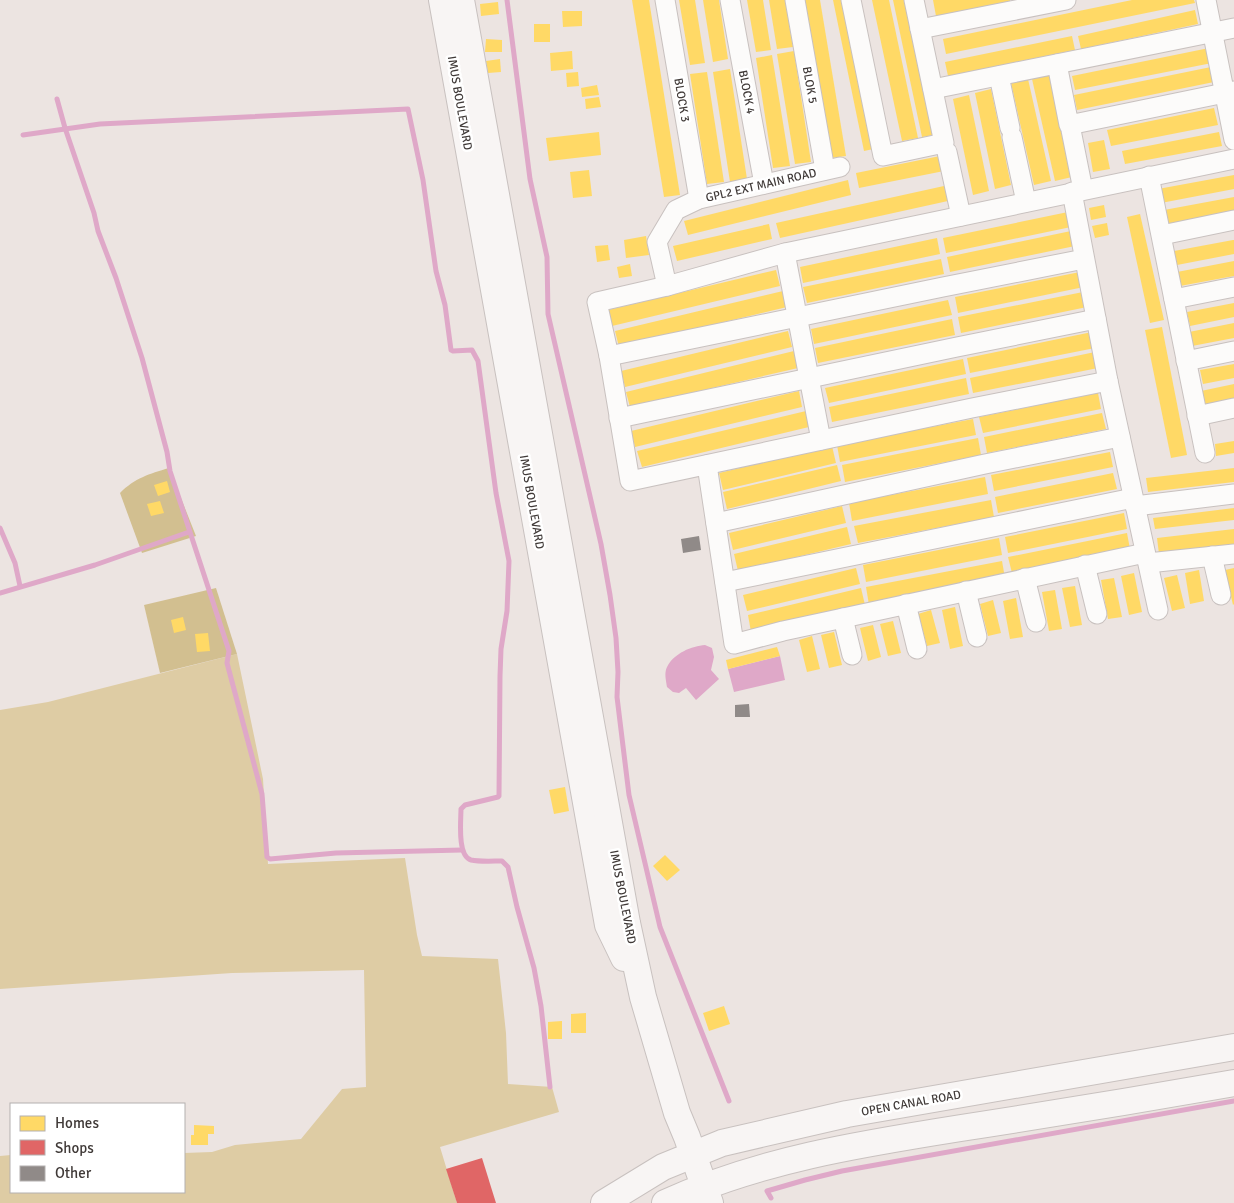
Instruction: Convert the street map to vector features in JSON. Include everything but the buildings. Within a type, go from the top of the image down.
[{"type":"main road","name":"IMUS BOULEVARD","points":[[442,0],[608,925],[643,997]]},
{"type":"main road","name":"IMUS BOULEVARD","points":[[461,0],[620,885],[643,997],[677,1113],[707,1195]]},
{"type":"main road","name":"OPEN CANAL ROAD","points":[[604,1203],[663,1167],[722,1142],[847,1114],[1234,1047]]},
{"type":"main road","points":[[665,1203],[707,1195],[773,1164],[852,1146],[1234,1083]]},
{"type":"street","name":"BLOCK 3","points":[[665,0],[699,199]]},
{"type":"street","name":"BLOCK 4","points":[[730,0],[764,184]]},
{"type":"street","name":"BLOK 5","points":[[795,0],[832,168]]},
{"type":"street","points":[[851,0],[883,156],[944,143],[914,0]]},
{"type":"street","points":[[920,29],[1066,0]]},
{"type":"street","points":[[1206,0],[1212,32],[1229,92],[1234,140]]},
{"type":"street","points":[[933,89],[1234,28]]},
{"type":"street","points":[[1056,64],[1069,125],[1229,92]]},
{"type":"street","points":[[999,76],[1026,202]]},
{"type":"street","points":[[1071,130],[1084,260],[1108,381],[1158,610]]},
{"type":"street","points":[[947,152],[961,216]]},
{"type":"street","points":[[1108,381],[630,482],[609,356],[597,302],[667,286],[785,253],[1234,158]]},
{"type":"street","name":"GPL2 EXT MAIN ROAD","points":[[667,286],[657,242],[676,210],[699,199],[832,168]]},
{"type":"street","points":[[1149,176],[1205,453]]},
{"type":"street","points":[[1162,235],[1234,220]]},
{"type":"street","points":[[785,253],[822,440]]},
{"type":"street","points":[[609,356],[1084,260]]},
{"type":"street","points":[[1174,299],[1234,287]]},
{"type":"street","points":[[619,418],[1096,319]]},
{"type":"street","points":[[1186,361],[1234,351]]},
{"type":"street","points":[[1197,416],[1234,408]]},
{"type":"street","points":[[716,522],[1120,437]]},
{"type":"street","points":[[707,465],[734,644],[783,631],[1086,566],[1147,558],[1234,554]]},
{"type":"street","points":[[725,582],[1134,502],[1234,494]]},
{"type":"street","points":[[1212,556],[1220,595]]},
{"type":"street","points":[[1086,566],[1097,614]]},
{"type":"street","points":[[1026,578],[1036,622]]},
{"type":"street","points":[[966,591],[977,637]]},
{"type":"street","points":[[906,604],[917,649]]},
{"type":"street","points":[[843,618],[852,655]]},
{"type":"shaded area","points":[[169,468],[196,536],[142,553],[120,493],[137,480]]},
{"type":"shaded area","points":[[216,588],[237,654],[160,673],[144,605]]},
{"type":"shaded area","points":[[705,645],[712,648],[714,657],[711,670],[719,679],[696,700],[686,688],[679,693],[673,692],[667,687],[666,677],[666,669],[670,662],[684,651]]},
{"type":"shaded area","points":[[237,654],[263,779],[268,864],[405,858],[422,956],[498,959],[506,1033],[508,1084],[552,1087],[559,1112],[440,1147],[457,1203],[0,1203],[0,1156],[10,1155],[10,1193],[185,1193],[185,1153],[212,1152],[235,1145],[301,1139],[342,1089],[366,1087],[364,970],[232,973],[0,989],[0,710],[48,702]]},
{"type":"shaded area","points":[[780,656],[785,680],[734,692],[728,669]]},
{"type":"waterway","points":[[507,0],[530,179],[547,257],[548,314],[601,544],[610,595],[616,638],[617,697],[629,795],[660,927],[729,1101]]},
{"type":"waterway","points":[[57,99],[94,213],[98,231],[116,278],[142,358],[167,452],[170,471],[229,651],[227,663],[262,794],[267,857],[270,859],[336,853],[462,850]]},
{"type":"waterway","points":[[23,135],[100,124],[408,109],[423,180],[436,271],[445,305],[451,350],[472,350],[478,361],[496,493],[509,561],[507,611],[501,649],[499,796],[465,805],[461,809],[460,829],[462,845],[464,852],[471,860],[502,861],[508,867],[534,968],[541,1006],[550,1087]]},
{"type":"waterway","points":[[0,528],[15,563],[20,586]]},
{"type":"waterway","points":[[0,593],[95,565],[189,532]]},
{"type":"waterway","points":[[771,1198],[767,1191],[842,1171],[1234,1101]]}]
